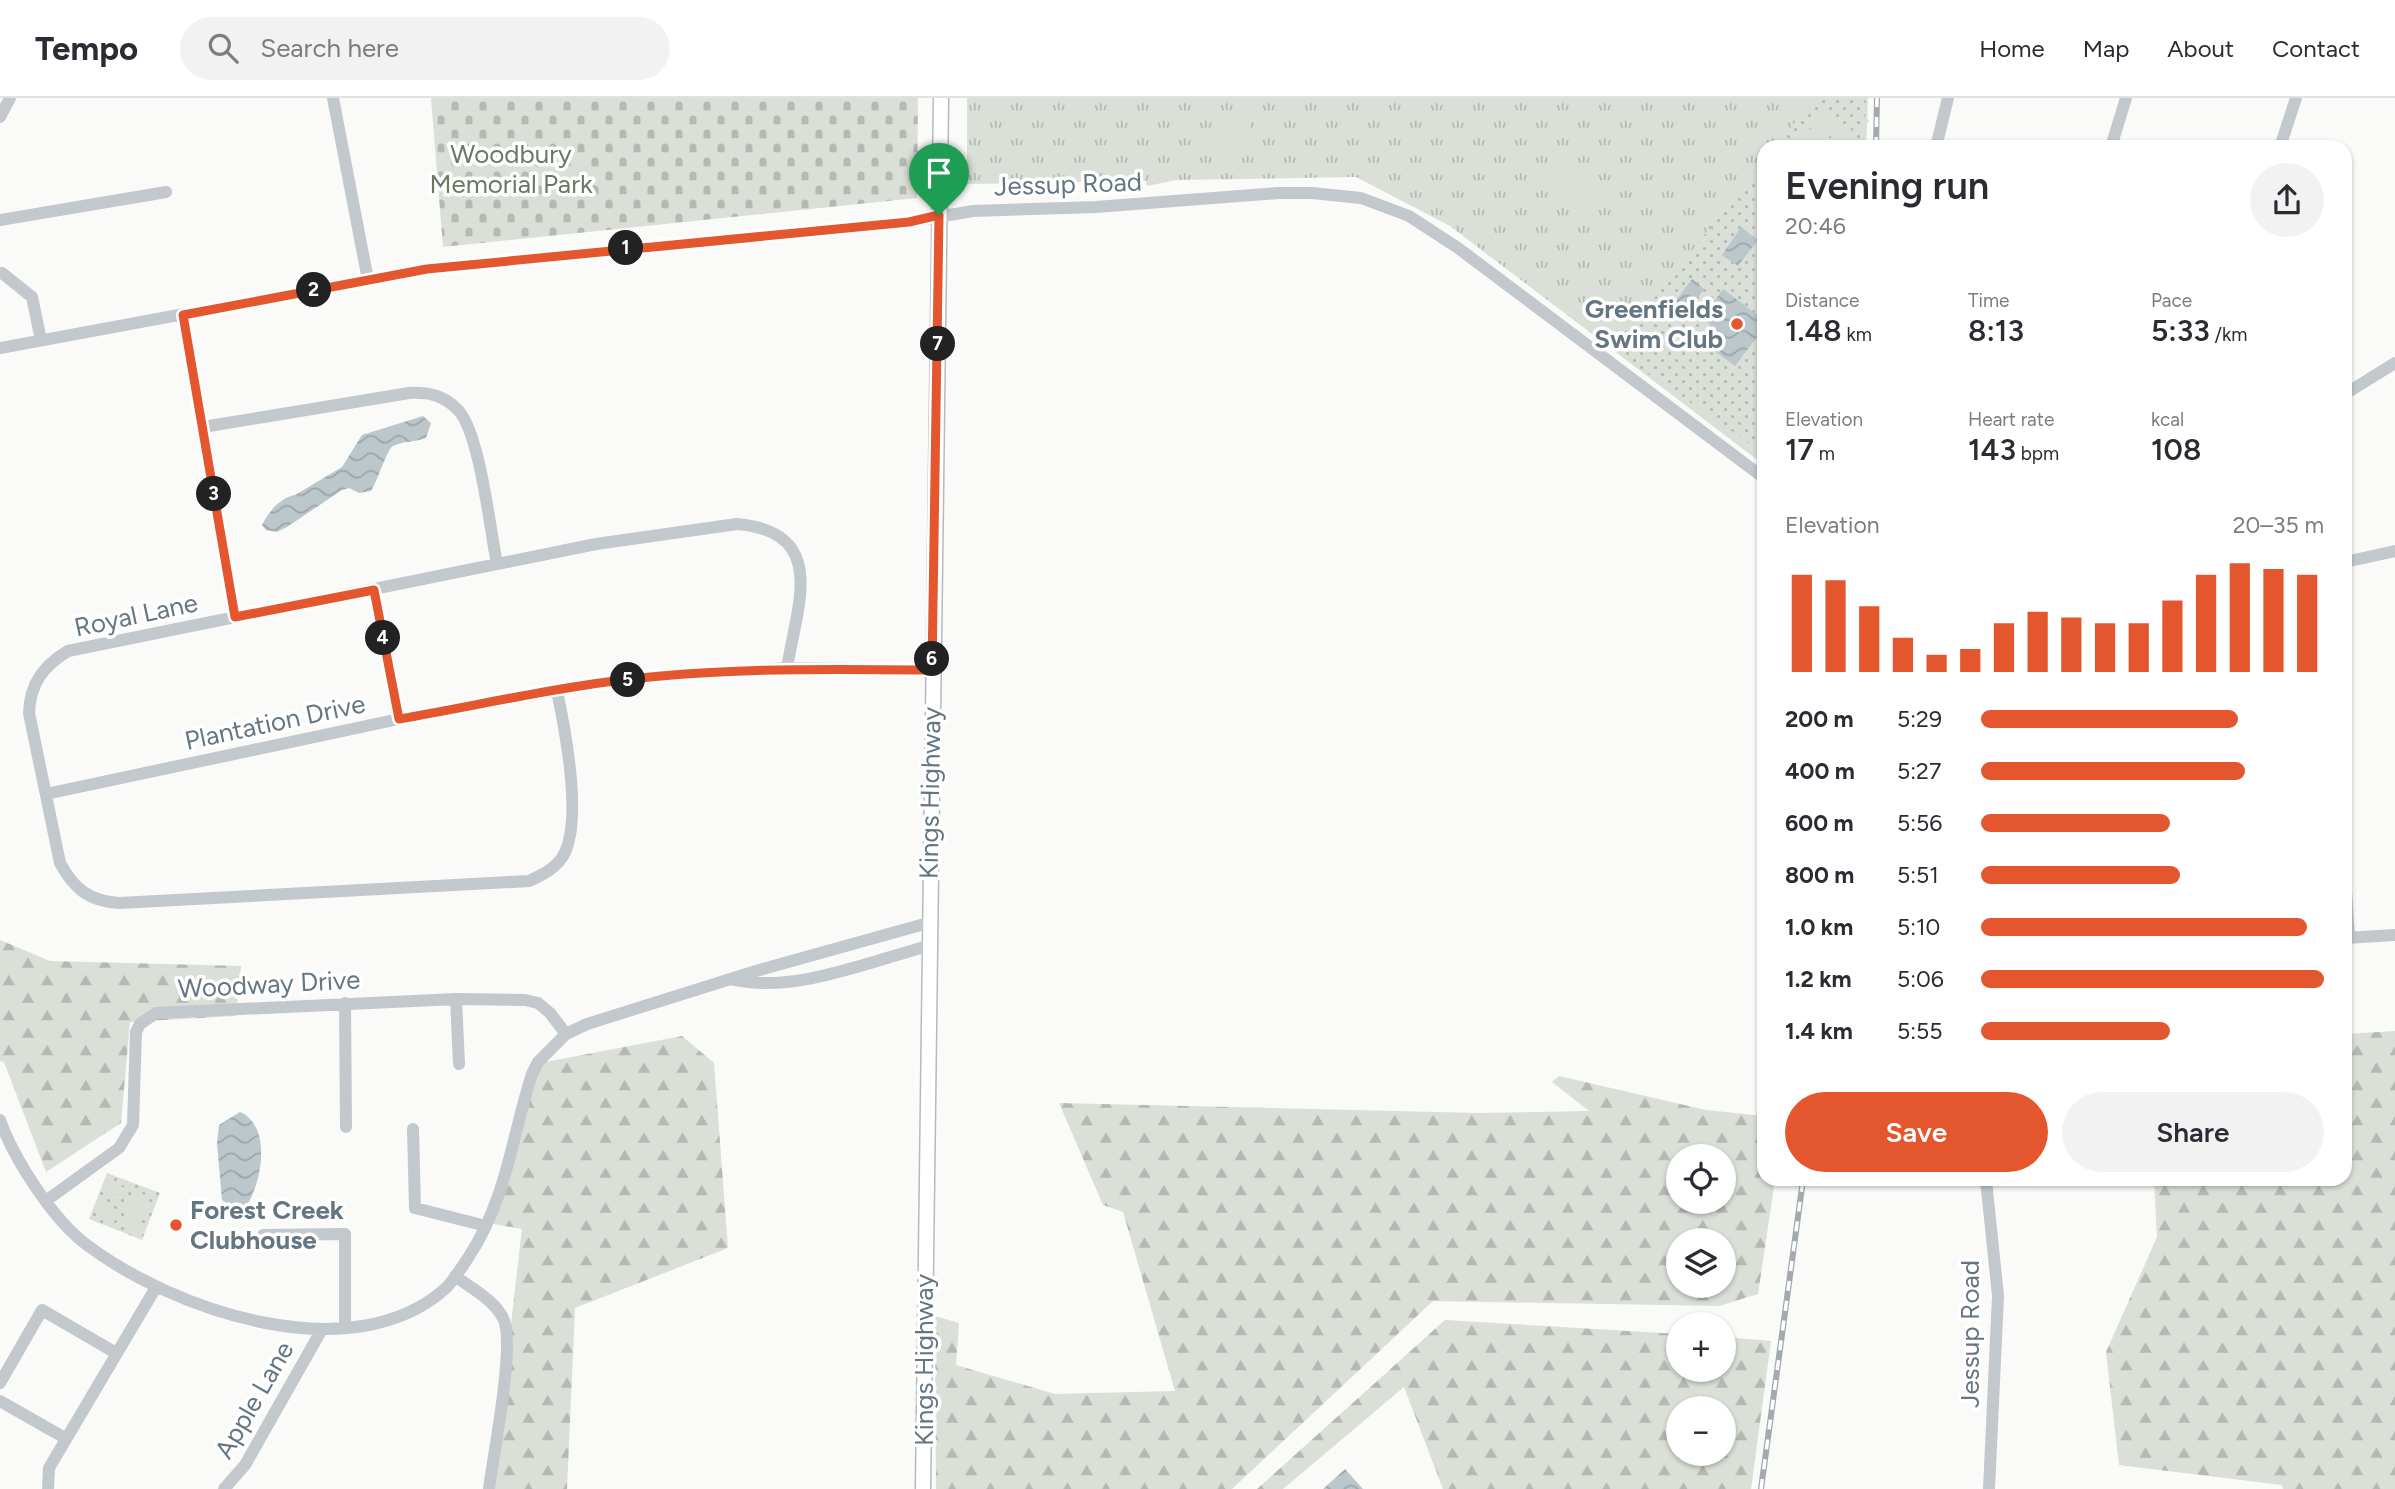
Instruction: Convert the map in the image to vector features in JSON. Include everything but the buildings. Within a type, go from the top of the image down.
[{"type":"main road","name":"Kings Highway","points":[[923,1489],[928,923],[941,98]]},
{"type":"street","points":[[0,117],[10,98]]},
{"type":"street","points":[[332,98],[368,280]]},
{"type":"street","points":[[1938,140],[1948,98]]},
{"type":"street","points":[[2112,140],[2126,98]]},
{"type":"street","points":[[2282,140],[2296,98]]},
{"type":"street","points":[[0,220],[166,192]]},
{"type":"street","name":"Jessup Road","points":[[0,348],[368,280],[509,259],[895,223],[973,211],[1096,207],[1312,192],[1361,198],[1409,216],[1458,248],[1757,473]]},
{"type":"street","points":[[1,272],[32,297],[41,340]]},
{"type":"street","points":[[183,315],[235,617]]},
{"type":"street","points":[[2352,390],[2395,363]]},
{"type":"street","points":[[203,427],[408,393],[429,392],[447,400],[461,412],[475,452],[497,564]]},
{"type":"street","name":"Royal Lane","points":[[557,691],[568,741],[572,818],[563,856],[549,871],[529,881],[101,902],[86,896],[72,884],[60,863],[29,713],[30,696],[37,679],[50,662],[68,652],[596,544],[737,524],[758,526],[793,546],[799,561],[801,584],[787,668]]},
{"type":"street","points":[[2352,560],[2395,551]]},
{"type":"street","points":[[374,590],[399,719]]},
{"type":"street","name":"Plantation Drive","points":[[46,794],[399,719],[660,676],[787,668],[932,670]]},
{"type":"street","points":[[0,1120],[9,1146],[47,1200],[85,1244],[155,1289],[221,1313],[321,1331],[383,1323],[416,1310],[447,1287],[455,1276],[486,1226],[504,1187],[532,1074],[538,1062],[566,1034],[756,971],[928,923]]},
{"type":"street","points":[[2352,937],[2395,935]]},
{"type":"street","points":[[734,980],[755,985],[784,984],[928,946]]},
{"type":"street","points":[[456,999],[459,1064]]},
{"type":"street","name":"Woodway Drive","points":[[47,1200],[119,1148],[133,1125],[136,1032],[139,1024],[156,1013],[456,999],[525,1000],[538,1003],[550,1013],[566,1034]]},
{"type":"street","points":[[345,1003],[346,1127]]},
{"type":"street","points":[[413,1129],[415,1208],[486,1226]]},
{"type":"street","name":"Jessup Road","points":[[1987,1186],[1998,1296],[1989,1489]]},
{"type":"street","points":[[263,1235],[345,1234],[345,1326]]},
{"type":"street","points":[[455,1276],[495,1307],[508,1330],[507,1359],[489,1489]]},
{"type":"street","points":[[48,1489],[49,1468],[65,1438],[155,1289]]},
{"type":"street","points":[[0,1384],[41,1310],[116,1353]]},
{"type":"street","name":"Apple Lane","points":[[224,1489],[245,1465],[321,1331]]},
{"type":"street","points":[[0,1401],[65,1438]]},
{"type":"green space","name":"Woodbury Memorial Park","points":[[431,98],[918,98],[917,198],[443,247]]},
{"type":"green space","points":[[967,98],[1868,98],[1866,140],[1757,140],[1757,460],[1450,226],[1356,177],[1176,180],[1147,186],[1146,181],[967,184]]},
{"type":"green space","points":[[1814,98],[1866,98],[1865,117],[1869,121],[1864,128],[1863,140],[1781,140]]},
{"type":"green space","points":[[1821,108],[1852,130],[1844,140],[1836,140],[1811,122]]},
{"type":"green space","points":[[1231,111],[1246,115],[1253,132],[1252,144],[1245,154],[1228,160],[1216,153],[1211,138],[1219,119]]},
{"type":"green space","points":[[1807,127],[1825,140],[1798,140]]},
{"type":"green space","points":[[1568,160],[1582,166],[1595,181],[1593,194],[1588,201],[1569,200],[1552,186],[1554,169]]},
{"type":"green space","points":[[1757,169],[1757,448],[1613,350]]},
{"type":"green space","points":[[0,940],[50,961],[241,966],[236,1016],[130,1022],[121,1123],[46,1172],[4,1062],[0,1061]]},
{"type":"green space","points":[[2395,1031],[2395,1489],[2283,1489],[2282,1485],[2119,1465],[2106,1352],[2157,1237],[2154,1186],[2352,1186],[2352,1034]]},
{"type":"green space","points":[[682,1036],[714,1063],[728,1248],[575,1308],[567,1489],[492,1489],[522,1229],[488,1223],[535,1064]]},
{"type":"green space","points":[[1559,1076],[1706,1110],[1757,1115],[1757,1186],[1774,1186],[1758,1294],[1719,1306],[1433,1301],[1232,1489],[936,1489],[935,1316],[959,1323],[956,1365],[1055,1394],[1175,1391],[1123,1212],[1103,1205],[1059,1103],[1478,1113],[1589,1111],[1552,1082]]},
{"type":"green space","points":[[107,1173],[160,1193],[142,1240],[89,1219]]},
{"type":"green space","points":[[108,1181],[128,1189],[124,1198],[104,1190]]},
{"type":"green space","points":[[135,1191],[151,1197],[137,1232],[120,1225]]},
{"type":"green space","points":[[99,1204],[119,1212],[115,1221],[95,1213]]},
{"type":"green space","points":[[1445,1320],[1666,1333],[1666,1382],[1736,1382],[1736,1338],[1771,1341],[1751,1489],[1443,1489],[1404,1387],[1283,1489],[1257,1489]]},
{"type":"water","points":[[1741,227],[1757,239],[1738,266],[1722,255]]},
{"type":"water","points":[[1692,279],[1704,289],[1687,312],[1674,303]]},
{"type":"water","name":"Greenfields Swim Club","points":[[1723,289],[1757,315],[1757,337],[1735,366],[1709,347],[1719,332],[1702,318]]},
{"type":"water","points":[[423,416],[431,423],[426,438],[393,446],[371,491],[359,493],[349,488],[342,490],[277,532],[266,530],[262,525],[280,502],[342,467],[362,435]]},
{"type":"water","points":[[240,1112],[251,1120],[257,1131],[261,1144],[261,1159],[255,1188],[249,1201],[243,1211],[234,1213],[233,1207],[222,1200],[217,1143],[219,1125]]},
{"type":"water","points":[[1345,1469],[1363,1489],[1323,1489]]},
{"type":"railway","points":[[1876,140],[1877,98]]},
{"type":"railway","points":[[1761,1489],[1802,1186]]},
{"type":"place","name":"Greenfields Swim Club","points":[[1737,324]]},
{"type":"place","name":"Forest Creek Clubhouse","points":[[176,1225]]},
{"type":"route","points":[[939,215],[932,670],[787,668],[660,676],[592,684],[399,719],[374,590],[235,617],[183,315],[427,269],[909,222],[939,215]]}]
